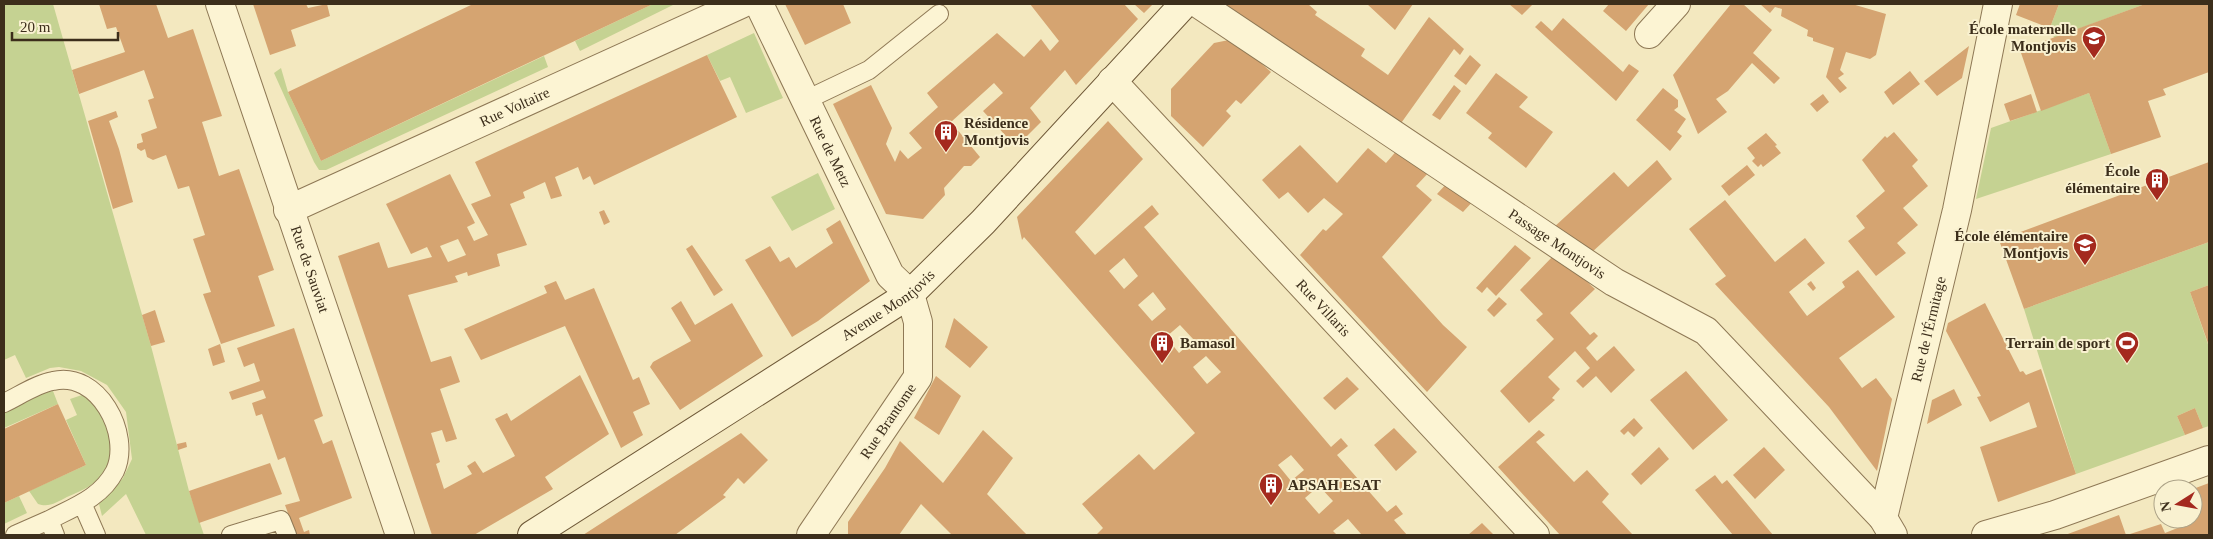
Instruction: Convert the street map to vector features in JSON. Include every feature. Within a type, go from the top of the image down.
[{"type":"street","name":"Rue de Sauviat","points":[[220,4],[288,210],[400,535]]},
{"type":"street","name":"Rue Voltaire","points":[[288,210],[741,4]]},
{"type":"street","name":"Rue de Metz","points":[[759,4],[890,275],[910,294]]},
{"type":"street","name":"Avenue Montjovis","points":[[532,535],[910,294],[983,222],[1184,4]]},
{"type":"street","name":"Passage Montjovis","points":[[1199,4],[1614,282],[1706,331],[1888,526]]},
{"type":"street","points":[[1649,34],[1676,4]]},
{"type":"street","name":"Rue de l'Érmitage","points":[[1888,526],[1957,210],[1998,4]]},
{"type":"street","name":"Rue Villaris","points":[[1112,81],[1535,535]]},
{"type":"street","name":"Rue Brantome","points":[[811,535],[918,377],[918,322],[910,294]]},
{"type":"street","points":[[1986,535],[2055,515],[2209,460]]},
{"type":"lane","points":[[806,100],[868,70],[938,14]]},
{"type":"lane","points":[[4,403],[52,381],[66,380],[80,384],[95,393],[107,408],[118,433],[120,446],[117,464],[100,491],[52,528],[15,535]]},
{"type":"lane","points":[[82,503],[96,535]]},
{"type":"lane","points":[[231,535],[281,520],[287,535]]},
{"type":"green space","points":[[4,4],[53,4],[151,346],[189,491],[204,535],[146,535],[126,494],[102,516],[99,504],[123,478],[132,459],[126,412],[107,385],[81,371],[59,367],[50,368],[26,378],[15,355],[4,360]]},
{"type":"green space","points":[[653,4],[675,4],[580,51],[575,41]]},
{"type":"green space","points":[[2059,4],[2145,4],[2054,38],[2051,25]]},
{"type":"green space","points":[[754,33],[783,98],[746,113],[730,77],[720,81],[707,55]]},
{"type":"green space","points":[[544,56],[548,67],[326,170],[319,170],[314,162],[274,73],[281,68],[288,92],[321,161]]},
{"type":"green space","points":[[2089,93],[2111,154],[1976,199],[1991,128]]},
{"type":"green space","points":[[818,173],[835,209],[792,231],[771,197]]},
{"type":"green space","points":[[2209,242],[2209,285],[2190,292],[2209,347],[2209,426],[2203,428],[2195,408],[2177,416],[2185,435],[2076,474],[2024,309]]},
{"type":"green space","points":[[53,391],[58,404],[4,428],[4,413],[44,392]]},
{"type":"green space","points":[[82,395],[92,403],[106,425],[111,449],[109,461],[103,473],[88,487],[53,504],[38,504],[29,491],[86,465],[66,420],[77,415],[70,399]]},
{"type":"green space","points":[[19,496],[27,513],[4,524],[4,503]]},
{"type":"building","points":[[99,4],[156,4],[168,38],[193,29],[222,116],[202,122],[219,176],[239,169],[274,270],[258,276],[275,326],[221,344],[203,294],[211,292],[193,239],[205,235],[189,186],[178,189],[166,155],[153,160],[147,157],[145,149],[141,151],[137,148],[137,144],[143,142],[141,134],[157,128],[148,100],[154,98],[144,70],[79,94],[72,70],[125,52],[116,27],[107,29]]},
{"type":"building","points":[[253,4],[306,4],[308,8],[327,4],[330,16],[291,30],[296,46],[270,55]]},
{"type":"building","points":[[473,4],[653,4],[321,161],[288,92]]},
{"type":"building","points":[[785,4],[843,4],[851,23],[805,45]]},
{"type":"building","points":[[1030,4],[1124,4],[1138,19],[1076,85],[1065,70],[1030,108],[1041,122],[1016,147],[983,111],[1003,93],[994,83],[951,122],[980,157],[971,166],[964,166],[944,188],[945,195],[923,219],[886,214],[833,104],[871,85],[892,128],[886,144],[895,162],[900,150],[908,159],[922,148],[909,133],[938,107],[927,93],[997,33],[1024,57],[1041,39],[1050,51],[1059,41]]},
{"type":"building","points":[[1134,4],[1153,4],[1144,13]]},
{"type":"building","points":[[1220,4],[1308,4],[1317,12],[1315,15],[1365,49],[1361,56],[1388,75],[1429,17],[1464,49],[1460,55],[1454,49],[1399,126]]},
{"type":"building","points":[[1367,4],[1413,4],[1395,30]]},
{"type":"building","points":[[1509,4],[1533,4],[1522,15]]},
{"type":"building","points":[[1609,4],[1649,4],[1626,31],[1603,11]]},
{"type":"building","points":[[1731,4],[1743,4],[1772,30],[1753,53],[1780,78],[1774,84],[1752,63],[1728,91],[1716,99],[1727,112],[1698,134],[1673,75]]},
{"type":"building","points":[[1760,4],[1852,4],[1886,14],[1876,55],[1870,59],[1846,52],[1840,70],[1844,74],[1838,78],[1847,88],[1840,93],[1826,77],[1834,48],[1813,41],[1813,38],[1807,36],[1808,30],[1781,16],[1782,9],[1775,7],[1770,13]]},
{"type":"building","points":[[2020,4],[2059,4],[2051,25],[2047,27],[2016,15]]},
{"type":"building","name":"École maternelle Montjovis","points":[[2145,4],[2209,4],[2209,72],[2163,89],[2166,95],[2148,101],[2161,137],[2111,154],[2089,93],[2041,111],[2020,50]]},
{"type":"building","points":[[1563,18],[1623,72],[1629,64],[1639,71],[1616,101],[1535,27],[1541,21],[1552,31]]},
{"type":"building","points":[[1234,39],[1271,72],[1241,104],[1236,100],[1226,111],[1231,116],[1203,147],[1171,116],[1171,89],[1214,43]]},
{"type":"building","points":[[1969,46],[1962,78],[1937,96],[1924,81]]},
{"type":"building","points":[[707,55],[737,117],[594,185],[590,176],[583,180],[578,167],[555,177],[562,196],[551,199],[545,182],[523,192],[525,198],[510,204],[527,245],[497,254],[500,266],[468,276],[467,272],[455,276],[458,282],[408,295],[431,362],[451,356],[460,382],[440,389],[457,439],[446,442],[442,430],[431,433],[440,462],[436,464],[444,489],[472,474],[467,466],[475,461],[483,473],[515,456],[495,419],[507,413],[511,421],[580,375],[609,434],[545,477],[553,489],[474,535],[432,535],[338,256],[379,242],[388,268],[432,257],[427,247],[411,254],[386,204],[450,174],[475,223],[467,227],[474,241],[488,235],[471,204],[491,196],[475,162]],"holes":[[[458,239],[466,255],[448,262],[440,246]]]},
{"type":"building","points":[[1470,55],[1481,65],[1466,85],[1454,76]]},
{"type":"building","points":[[1910,71],[1920,84],[1893,105],[1884,92]]},
{"type":"building","points":[[1496,73],[1528,97],[1519,107],[1553,132],[1526,168],[1488,138],[1492,133],[1466,113]]},
{"type":"building","points":[[1454,85],[1461,91],[1440,120],[1432,115]]},
{"type":"building","points":[[1663,88],[1678,100],[1678,107],[1674,110],[1686,119],[1677,132],[1682,136],[1670,151],[1636,120]]},
{"type":"building","points":[[1823,94],[1829,102],[1817,112],[1810,104]]},
{"type":"building","points":[[2031,94],[2037,112],[2010,121],[2004,104]]},
{"type":"building","points":[[116,111],[118,117],[109,121],[119,149],[133,202],[113,209],[88,121]]},
{"type":"building","points":[[1108,121],[1143,159],[1075,232],[1095,255],[1152,205],[1159,214],[1144,227],[1331,447],[1341,438],[1348,446],[1337,455],[1387,512],[1396,505],[1403,514],[1394,520],[1407,535],[1360,535],[1348,519],[1333,531],[1337,535],[1096,535],[1103,528],[1082,504],[1139,454],[1154,470],[1195,433],[1024,237],[1022,240],[1017,217]],"holes":[[[1124,258],[1138,276],[1124,289],[1109,271]],[[1153,292],[1166,309],[1152,321],[1138,305]],[[1180,325],[1194,340],[1179,353],[1166,337]],[[1206,356],[1221,372],[1207,384],[1193,367]],[[1291,455],[1304,470],[1291,481],[1278,465]],[[1319,486],[1333,501],[1319,514],[1305,498]]]},
{"type":"building","points":[[1894,132],[1918,160],[1912,166],[1928,186],[1903,208],[1918,225],[1897,243],[1906,253],[1876,276],[1848,241],[1865,228],[1856,216],[1885,191],[1862,160],[1885,136],[1887,138]]},
{"type":"building","points":[[1766,133],[1777,145],[1775,146],[1781,153],[1763,167],[1761,164],[1758,167],[1752,161],[1755,158],[1747,148]]},
{"type":"building","points":[[1300,145],[1337,183],[1368,148],[1386,163],[1399,148],[1431,170],[1416,186],[1432,200],[1382,257],[1443,325],[1467,347],[1427,392],[1300,255],[1323,229],[1326,231],[1343,214],[1324,198],[1308,213],[1288,192],[1279,199],[1262,180]]},
{"type":"building","points":[[1657,160],[1672,179],[1591,253],[1553,228],[1614,172],[1628,187]]},
{"type":"building","name":"École élémentaire","points":[[2209,162],[2209,242],[2024,309],[1999,240]]},
{"type":"building","points":[[1747,165],[1755,175],[1729,196],[1721,186]]},
{"type":"building","points":[[1448,182],[1475,199],[1463,212],[1437,194]]},
{"type":"building","points":[[1725,200],[1775,262],[1805,238],[1825,263],[1789,292],[1807,316],[1845,287],[1842,282],[1858,270],[1895,317],[1839,358],[1862,388],[1876,378],[1892,399],[1877,471],[1829,407],[1715,284],[1726,276],[1689,229]]},
{"type":"building","points":[[604,210],[610,222],[604,225],[599,212]]},
{"type":"building","points":[[840,220],[870,281],[818,321],[792,337],[745,260],[770,246],[780,262],[789,257],[796,268],[833,243],[826,229]]},
{"type":"building","points":[[692,245],[723,290],[714,296],[686,249]]},
{"type":"building","points":[[1515,245],[1531,258],[1496,296],[1487,287],[1482,293],[1476,288]]},
{"type":"building","points":[[1556,253],[1595,289],[1570,313],[1590,335],[1594,332],[1598,336],[1586,348],[1597,361],[1614,346],[1635,370],[1611,393],[1596,376],[1583,388],[1576,381],[1590,368],[1575,351],[1548,377],[1560,389],[1552,398],[1555,400],[1529,423],[1500,391],[1554,339],[1536,320],[1543,314],[1520,290]]},
{"type":"building","points":[[556,281],[565,300],[594,288],[633,380],[639,377],[650,404],[633,412],[643,435],[621,448],[565,326],[481,360],[464,329],[547,293],[544,286]]},
{"type":"building","points":[[1811,281],[1816,288],[1813,291],[1807,284]]},
{"type":"building","points":[[2209,285],[2209,346],[2190,292]]},
{"type":"building","points":[[1499,297],[1507,304],[1494,317],[1487,310]]},
{"type":"building","points":[[681,301],[695,325],[732,303],[763,356],[680,410],[650,367],[653,362],[691,341],[671,308]]},
{"type":"building","points":[[1985,303],[2020,372],[2023,371],[2026,375],[2041,369],[2076,474],[1998,502],[1980,447],[2037,427],[2029,402],[1990,422],[1977,397],[1981,396],[1946,331],[1948,323]]},
{"type":"building","points":[[155,310],[165,342],[151,346],[142,315]]},
{"type":"building","points":[[954,318],[988,347],[970,368],[945,347]]},
{"type":"building","points":[[294,328],[323,416],[314,420],[323,444],[332,440],[352,498],[299,518],[304,532],[309,530],[310,535],[296,535],[285,505],[300,501],[285,457],[278,460],[262,414],[256,416],[252,403],[266,398],[263,390],[232,400],[229,392],[260,381],[254,363],[244,367],[237,348]]},
{"type":"building","points":[[220,344],[225,362],[213,366],[208,349]]},
{"type":"building","points":[[1686,371],[1728,420],[1693,450],[1650,400]]},
{"type":"building","points":[[936,376],[961,396],[939,435],[914,418]]},
{"type":"building","points":[[1347,377],[1359,389],[1335,410],[1323,398]]},
{"type":"building","points":[[1954,389],[1962,405],[1927,424],[1932,400]]},
{"type":"building","points":[[58,404],[86,465],[4,503],[4,429]]},
{"type":"building","points":[[2195,408],[2203,428],[2185,435],[2177,416]]},
{"type":"building","points":[[1634,418],[1643,428],[1634,437],[1628,431],[1624,435],[1620,431]]},
{"type":"building","points":[[1394,428],[1417,452],[1396,471],[1374,445]]},
{"type":"building","points":[[983,430],[1013,458],[987,494],[1027,535],[952,535],[921,504],[899,535],[848,535],[848,522],[885,468],[900,441],[943,483]]},
{"type":"building","points":[[1539,430],[1545,435],[1536,442],[1574,482],[1587,470],[1609,494],[1602,502],[1633,535],[1560,535],[1498,467]]},
{"type":"building","points":[[741,433],[768,460],[744,484],[738,478],[723,495],[726,497],[675,535],[583,535]]},
{"type":"building","points":[[186,442],[187,447],[178,450],[177,444]]},
{"type":"building","points":[[1659,447],[1669,459],[1641,485],[1631,474]]},
{"type":"building","points":[[1764,447],[1785,470],[1755,499],[1733,475]]},
{"type":"building","points":[[270,463],[282,494],[199,523],[189,491]]},
{"type":"building","points":[[1715,475],[1722,484],[1727,480],[1773,535],[1733,535],[1695,490]]},
{"type":"building","points":[[2209,483],[2209,535],[2127,535],[2153,527],[2153,529],[2163,529],[2165,533],[2175,529],[2203,529],[2203,485]]},
{"type":"building","points":[[2119,515],[2126,535],[2065,535],[2095,524]]},
{"type":"building","points":[[1482,523],[1494,535],[1468,535]]},
{"type":"place","name":"École maternelle Montjovis","points":[[2094,59]]},
{"type":"place","name":"Résidence Montjovis","points":[[946,153]]},
{"type":"place","name":"École élémentaire","points":[[2157,201]]},
{"type":"place","name":"École élémentaire Montjovis","points":[[2085,266]]},
{"type":"place","name":"Bamasol","points":[[1162,364]]},
{"type":"place","name":"Terrain de sport","points":[[2127,364]]},
{"type":"place","name":"APSAH ESAT","points":[[1271,506]]}]
